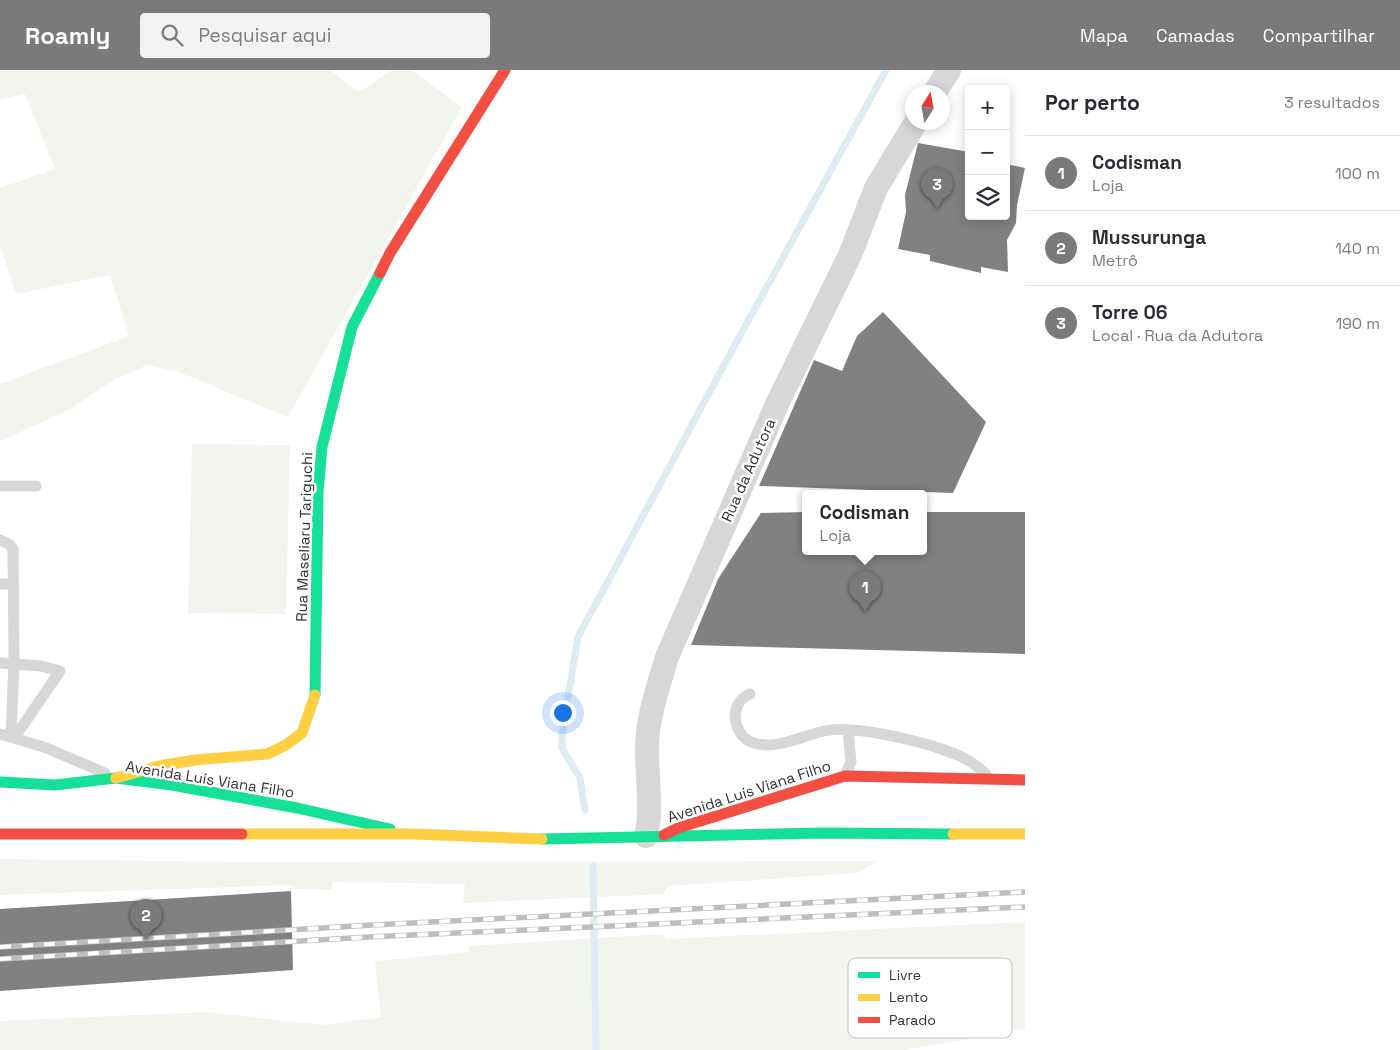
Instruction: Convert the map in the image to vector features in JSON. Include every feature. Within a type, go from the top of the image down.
[{"type":"main road","name":"Rua Maseliaru Tariguchi","points":[[116,778],[159,766],[195,760],[267,754],[286,746],[302,734],[315,699],[318,492],[322,447],[352,327],[390,253],[505,70]]},
{"type":"main road","name":"Avenida Luís Viana Filho","points":[[654,835],[845,776],[1025,780]]},
{"type":"main road","name":"Avenida Luís Viana Filho","points":[[0,782],[55,785],[116,778],[172,785],[297,808],[413,834]]},
{"type":"main road","name":"Avenida Luís Viana Filho","points":[[0,834],[413,834],[539,839],[654,835],[1025,834]]},
{"type":"street","points":[[939,85],[949,70]]},
{"type":"street","name":"Rua da Adutora","points":[[654,835],[648,811],[647,741],[656,695],[667,657],[778,402],[850,255],[876,188],[911,130]]},
{"type":"lane","points":[[0,486],[36,486]]},
{"type":"lane","points":[[0,540],[9,544],[12,549],[14,663],[8,735]]},
{"type":"lane","points":[[0,584],[13,584]]},
{"type":"lane","points":[[0,663],[14,663],[60,671],[8,735]]},
{"type":"lane","points":[[750,694],[741,698],[737,704],[735,717],[739,731],[752,743],[766,746],[825,731],[872,731],[953,753],[971,762],[991,778]]},
{"type":"lane","points":[[845,776],[851,762],[848,730]]},
{"type":"lane","points":[[8,735],[76,760],[116,778]]},
{"type":"shaded area","points":[[0,70],[330,70],[359,92],[392,70],[411,70],[462,107],[288,417],[176,371],[147,365],[112,381],[67,411],[0,441],[0,384],[129,336],[110,275],[16,294],[0,245],[0,188],[55,169],[25,94],[0,100]]},
{"type":"shaded area","points":[[192,444],[290,445],[286,614],[188,613]]},
{"type":"shaded area","points":[[0,859],[242,862],[877,861],[858,873],[668,886],[664,894],[463,903],[465,884],[333,882],[331,890],[293,889],[292,885],[0,895]]},
{"type":"shaded area","points":[[1025,922],[1025,1029],[1012,1031],[1012,958],[848,958],[848,1038],[974,1038],[905,1050],[0,1050],[0,1021],[206,1012],[322,1025],[381,1017],[375,961],[469,952],[468,946],[665,934],[665,939]]},
{"type":"building","points":[[918,143],[965,151],[965,220],[1010,220],[1010,165],[1025,168],[1017,205],[1016,223],[1007,240],[1008,272],[981,267],[981,273],[930,261],[930,255],[898,249],[906,212],[905,195]]},
{"type":"building","points":[[883,312],[986,422],[953,493],[927,492],[927,490],[759,486],[814,360],[842,371],[857,336]]},
{"type":"building","points":[[802,512],[802,555],[927,555],[927,512],[1025,512],[1025,654],[691,645],[718,579],[761,513]]},
{"type":"building","points":[[291,891],[293,970],[0,991],[0,909]]},
{"type":"waterway","points":[[585,810],[580,778],[562,748],[562,733],[578,637],[730,354],[886,70]]},
{"type":"waterway","points":[[593,866],[596,1050]]},
{"type":"railway","points":[[0,947],[373,925],[1025,892]]},
{"type":"railway","points":[[0,959],[369,937],[1025,907]]},
{"type":"traffic: fast","points":[[315,695],[318,492],[322,447],[352,327],[380,273]]},
{"type":"traffic: fast","points":[[0,782],[55,785],[116,778],[172,785],[297,808],[390,829]]},
{"type":"traffic: fast","points":[[542,839],[823,833],[953,834]]},
{"type":"traffic: slow","points":[[116,778],[159,766],[195,760],[267,754],[286,745],[302,733],[315,695]]},
{"type":"traffic: slow","points":[[242,834],[413,834],[542,839]]},
{"type":"traffic: slow","points":[[953,834],[1025,834]]},
{"type":"traffic: jam","points":[[380,273],[390,253],[505,70]]},
{"type":"traffic: jam","points":[[664,835],[678,828],[845,776],[1025,780]]},
{"type":"traffic: jam","points":[[0,834],[242,834]]},
{"type":"place","name":"Torre 06","points":[[937,209]]},
{"type":"place","name":"Codisman","points":[[865,612]]},
{"type":"place","name":"Mussurunga","points":[[146,940]]}]
